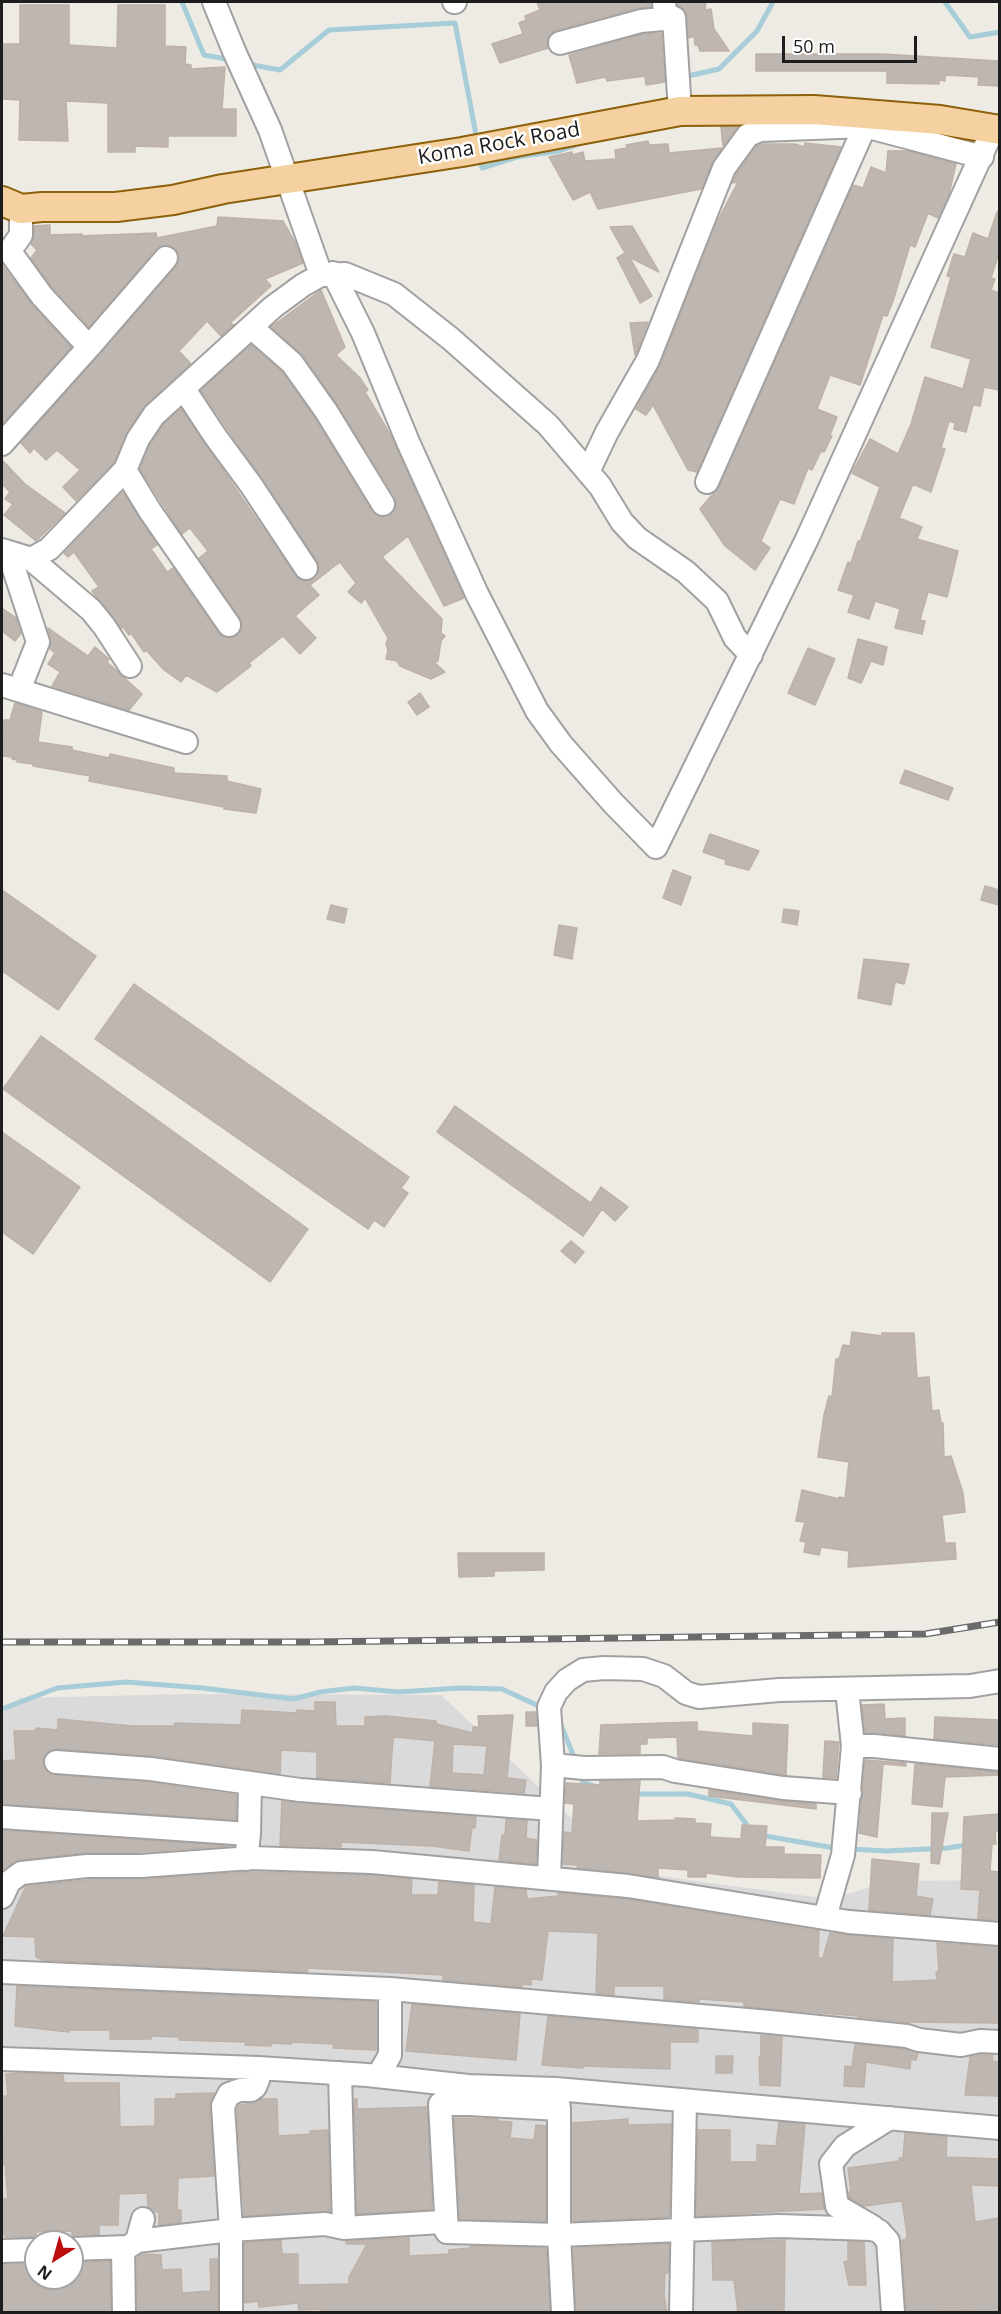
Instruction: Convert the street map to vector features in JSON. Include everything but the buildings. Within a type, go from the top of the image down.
[{"type":"main road","name":"Koma Rock Road","points":[[11,205],[116,207],[173,200],[288,179],[479,149],[667,114],[814,110],[869,120],[940,120],[997,128]]},
{"type":"street","points":[[214,2],[270,130],[327,274],[363,333],[408,442],[477,594],[537,711],[567,751],[656,847],[807,539],[997,128]]},
{"type":"street","points":[[560,43],[641,21],[669,10],[667,114]]},
{"type":"street","points":[[588,472],[607,432],[648,360],[724,168],[748,135],[760,130],[869,120],[982,157]]},
{"type":"street","points":[[707,482],[869,120]]},
{"type":"street","points":[[11,205],[21,235],[10,249],[13,256],[42,296],[89,347]]},
{"type":"street","points":[[2,444],[166,258]]},
{"type":"street","points":[[31,559],[49,549],[105,493],[125,470],[145,425],[216,357],[288,296],[327,274],[345,274],[394,294],[451,339],[549,425],[600,486],[622,522],[638,538],[686,572],[717,602],[735,638],[751,655]]},
{"type":"street","points":[[251,327],[292,363],[326,411],[383,504]]},
{"type":"street","points":[[184,389],[251,484],[306,568]]},
{"type":"street","points":[[125,470],[150,511],[229,626]]},
{"type":"street","points":[[5,552],[31,559],[91,610],[130,666]]},
{"type":"street","points":[[5,552],[38,642],[10,688],[186,742]]},
{"type":"street","points":[[549,1878],[553,1765],[549,1707],[556,1692],[567,1680],[583,1670],[643,1669],[664,1676],[686,1693],[699,1696],[779,1690],[970,1686],[999,1681]]},
{"type":"street","points":[[825,1917],[843,1855],[850,1793],[853,1746],[847,1690]]},
{"type":"street","points":[[853,1746],[874,1746],[999,1759]]},
{"type":"street","points":[[56,1761],[151,1769],[300,1790],[551,1809]]},
{"type":"street","points":[[553,1765],[584,1768],[663,1767],[675,1772],[783,1788],[850,1793]]},
{"type":"street","points":[[246,1859],[250,1782]]},
{"type":"street","points":[[2,1817],[249,1834]]},
{"type":"street","points":[[2,1892],[9,1882],[21,1873],[87,1866],[141,1866],[246,1859],[372,1862],[628,1886],[849,1922],[999,1934]]},
{"type":"street","points":[[2,1972],[390,1989],[770,2022],[907,2036],[919,2040],[961,2045],[980,2041],[999,2042]]},
{"type":"street","points":[[378,2076],[390,2055],[390,1989]]},
{"type":"street","points":[[2,2059],[340,2073],[468,2086],[557,2099]]},
{"type":"street","points":[[231,2313],[231,2230],[223,2106],[229,2094],[240,2090],[251,2090],[255,2087],[258,2080],[258,2068]]},
{"type":"street","points":[[340,2073],[344,2228]]},
{"type":"street","points":[[557,2099],[559,2235],[563,2313]]},
{"type":"street","points":[[447,2232],[440,2104],[557,2099],[685,2101],[999,2128]]},
{"type":"street","points":[[681,2313],[685,2101]]},
{"type":"street","points":[[891,2118],[845,2146],[831,2164],[837,2206],[879,2230],[888,2241],[893,2313]]},
{"type":"street","points":[[124,2313],[130,2245],[142,2219]]},
{"type":"street","points":[[84,2248],[130,2245],[231,2230],[325,2224],[344,2228],[441,2222],[447,2232]]},
{"type":"street","points":[[447,2232],[559,2235],[683,2228],[842,2227],[879,2230]]},
{"type":"street","points":[[2,2251],[24,2250]]},
{"type":"shaded area","points":[[187,1694],[441,1695],[629,1872],[814,1897],[852,1893],[878,1884],[902,1881],[999,1880],[999,2312],[2,2312],[2,1713],[20,1698]]},
{"type":"waterway","points":[[182,2],[204,55],[232,60]]},
{"type":"waterway","points":[[683,77],[719,69],[757,31],[773,2]]},
{"type":"waterway","points":[[945,2],[970,37],[1000,32]]},
{"type":"waterway","points":[[247,64],[280,70],[329,30],[455,23],[477,140]]},
{"type":"waterway","points":[[480,158],[482,168],[517,157],[559,151],[582,143]]},
{"type":"waterway","points":[[2,1709],[57,1688],[126,1682],[294,1699],[320,1692],[354,1688],[398,1692],[461,1688],[502,1689],[543,1708]]},
{"type":"waterway","points":[[559,1720],[576,1762]]},
{"type":"waterway","points":[[580,1774],[583,1782],[597,1787]]},
{"type":"waterway","points":[[632,1794],[688,1794],[731,1804],[750,1829]]},
{"type":"waterway","points":[[760,1835],[840,1849]]},
{"type":"waterway","points":[[849,1849],[887,1851],[968,1845]]},
{"type":"railway","points":[[2,1642],[313,1642],[925,1634],[1000,1622]]}]
